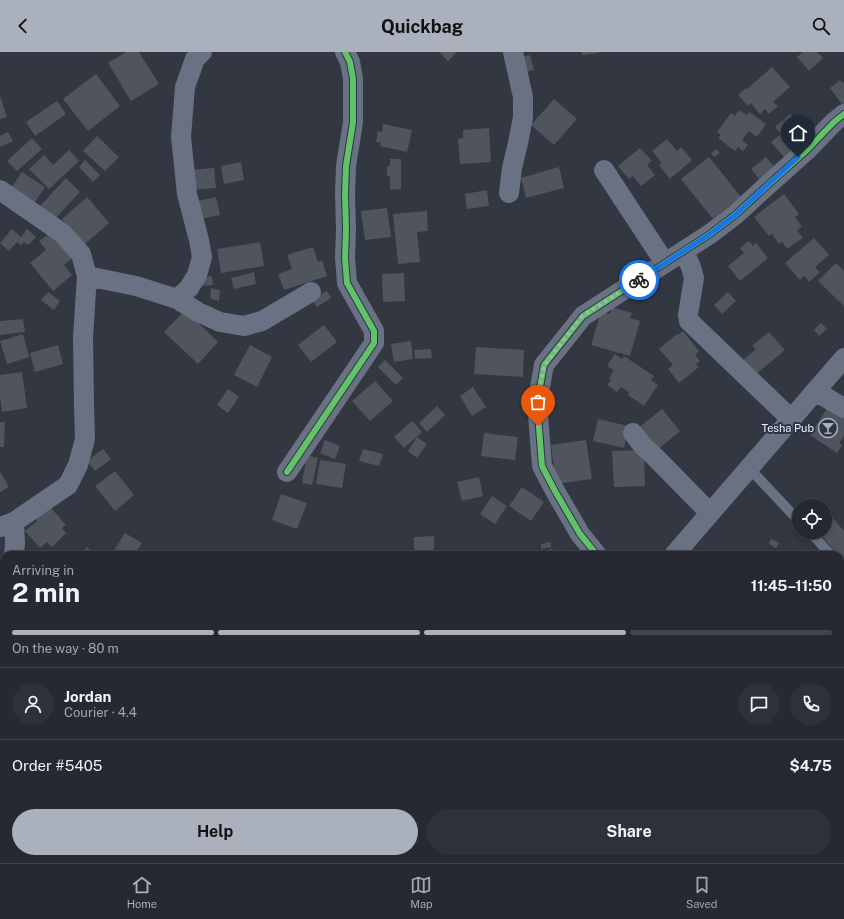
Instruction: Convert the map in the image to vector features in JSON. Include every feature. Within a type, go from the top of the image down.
[{"type":"street","points":[[177,300],[189,288],[197,274],[202,257],[187,194],[181,138],[185,87],[195,60],[202,52]]},
{"type":"street","points":[[287,472],[374,343],[374,331],[347,283],[345,258],[346,166],[353,122],[353,79],[350,62],[345,52]]},
{"type":"street","points":[[509,193],[512,168],[523,117],[523,97],[513,52]]},
{"type":"street","points":[[594,551],[580,534],[542,466],[538,415],[540,387],[544,366],[582,316],[684,252],[735,215],[808,149],[834,122],[844,114]]},
{"type":"street","points":[[604,170],[665,263]]},
{"type":"street","points":[[0,190],[62,233],[81,254],[87,276],[83,337],[85,439],[78,465],[68,485],[7,524],[15,543],[14,551]]},
{"type":"street","points":[[684,252],[694,278],[688,315],[689,321],[791,419]]},
{"type":"street","points":[[87,276],[136,286],[177,300],[220,322],[244,326],[262,321],[311,292]]},
{"type":"street","points":[[677,551],[844,358]]},
{"type":"street","points":[[815,391],[844,408]]},
{"type":"street","points":[[633,433],[710,513]]},
{"type":"lane","points":[[749,468],[792,514]]},
{"type":"lane","points":[[816,539],[827,551]]},
{"type":"building","points":[[126,52],[139,52],[159,84],[131,101],[108,63]]},
{"type":"building","points":[[439,52],[457,52],[448,61]]},
{"type":"building","points":[[582,52],[599,52],[599,53],[582,55]]},
{"type":"building","points":[[803,52],[817,52],[823,58],[809,71],[797,57]]},
{"type":"building","points":[[530,55],[534,70],[525,72],[521,57]]},
{"type":"building","points":[[772,67],[790,87],[773,102],[778,106],[769,114],[765,109],[760,114],[751,103],[748,106],[738,95]]},
{"type":"building","points":[[96,74],[120,106],[88,131],[63,99]]},
{"type":"building","points":[[840,80],[842,83],[844,82],[844,107],[830,88]]},
{"type":"building","points":[[0,95],[7,117],[0,119]]},
{"type":"building","points":[[554,99],[577,119],[554,145],[531,125]]},
{"type":"building","points":[[57,101],[66,114],[35,136],[26,122]]},
{"type":"building","points":[[739,110],[747,115],[749,112],[766,124],[757,137],[749,131],[742,140],[748,145],[743,151],[738,147],[735,151],[718,138],[721,135],[717,132],[731,113],[735,116]]},
{"type":"building","points":[[790,114],[796,121],[802,116],[817,134],[787,161],[771,142],[781,134],[775,127]]},
{"type":"building","points":[[383,124],[412,130],[407,152],[380,146],[381,143],[376,142],[378,131],[382,132]]},
{"type":"building","points":[[489,128],[491,162],[460,164],[458,139],[463,138],[463,130]]},
{"type":"building","points":[[8,132],[13,141],[0,147],[0,136]]},
{"type":"building","points":[[97,136],[119,157],[105,171],[83,151]]},
{"type":"building","points":[[32,138],[42,149],[17,171],[7,161]]},
{"type":"building","points":[[667,139],[677,151],[681,147],[692,160],[670,179],[659,165],[662,163],[652,151]]},
{"type":"building","points":[[640,148],[652,161],[647,165],[655,175],[641,186],[633,176],[629,179],[618,166]]},
{"type":"building","points":[[716,149],[720,153],[714,157],[711,153]]},
{"type":"building","points":[[69,150],[79,161],[49,189],[29,169],[44,155],[53,165]]},
{"type":"building","points":[[709,157],[741,197],[713,219],[681,179]]},
{"type":"building","points":[[766,157],[777,170],[762,182],[751,169]]},
{"type":"building","points":[[390,159],[401,159],[401,189],[390,190],[390,176],[387,176],[387,166],[390,166]]},
{"type":"building","points":[[85,160],[100,175],[93,182],[79,167]]},
{"type":"building","points":[[241,162],[244,180],[224,184],[221,166]]},
{"type":"building","points":[[559,167],[564,188],[526,198],[521,178]]},
{"type":"building","points":[[214,168],[216,188],[189,190],[187,170]]},
{"type":"building","points":[[22,172],[45,187],[31,208],[8,192]]},
{"type":"building","points":[[66,178],[80,192],[53,221],[39,207]]},
{"type":"building","points":[[487,190],[489,206],[467,209],[465,194]]},
{"type":"building","points":[[784,194],[799,214],[795,217],[802,227],[797,230],[803,238],[787,249],[782,242],[779,244],[772,234],[769,236],[754,217]]},
{"type":"building","points":[[87,197],[109,223],[84,245],[62,219]]},
{"type":"building","points":[[216,197],[220,215],[201,219],[197,201]]},
{"type":"building","points":[[387,208],[391,237],[365,240],[361,211]]},
{"type":"building","points":[[427,211],[428,231],[417,232],[420,262],[398,264],[393,214]]},
{"type":"building","points":[[12,229],[21,237],[27,229],[36,237],[28,245],[24,242],[21,245],[17,242],[9,251],[0,243]]},
{"type":"building","points":[[52,232],[73,258],[64,265],[72,275],[53,291],[30,263],[46,250],[39,241]]},
{"type":"building","points":[[814,238],[829,255],[815,267],[820,272],[809,282],[805,276],[800,280],[785,263]]},
{"type":"building","points":[[749,241],[753,246],[756,243],[768,258],[740,281],[728,266],[744,253],[740,248]]},
{"type":"building","points":[[260,242],[264,266],[221,273],[217,249]]},
{"type":"building","points":[[313,247],[318,262],[322,260],[327,276],[284,290],[278,274],[292,269],[287,255]]},
{"type":"building","points":[[836,263],[844,271],[844,306],[818,281]]},
{"type":"building","points":[[254,272],[256,284],[234,289],[231,278]]},
{"type":"building","points":[[404,273],[405,301],[383,302],[382,274]]},
{"type":"building","points":[[212,276],[213,285],[198,286],[197,278]]},
{"type":"building","points":[[211,288],[220,290],[219,301],[210,299]]},
{"type":"building","points":[[327,291],[331,298],[317,307],[312,300]]},
{"type":"building","points":[[48,292],[60,301],[54,310],[41,300]]},
{"type":"building","points":[[728,292],[736,301],[722,314],[714,305]]},
{"type":"building","points":[[612,307],[632,313],[630,318],[640,321],[630,356],[591,345],[601,312],[610,314]]},
{"type":"building","points":[[185,310],[218,342],[198,364],[164,332]]},
{"type":"building","points":[[23,319],[25,332],[0,335],[0,321]]},
{"type":"building","points":[[821,323],[827,329],[819,336],[814,330]]},
{"type":"building","points":[[324,325],[337,342],[311,362],[298,345]]},
{"type":"building","points":[[683,331],[699,351],[695,355],[700,361],[696,364],[699,367],[679,383],[668,369],[673,365],[659,349]]},
{"type":"building","points":[[769,332],[785,350],[755,375],[743,360],[756,349],[752,346]]},
{"type":"building","points":[[23,334],[29,357],[7,364],[0,341]]},
{"type":"building","points":[[411,341],[413,359],[394,362],[391,344]]},
{"type":"building","points":[[58,345],[63,364],[35,372],[30,353]]},
{"type":"building","points":[[250,345],[272,357],[257,387],[234,375]]},
{"type":"building","points":[[476,347],[524,350],[523,377],[474,374]]},
{"type":"building","points":[[431,349],[432,358],[415,359],[414,350]]},
{"type":"building","points":[[615,354],[622,359],[624,356],[654,376],[651,380],[658,385],[644,406],[628,395],[629,392],[621,387],[617,392],[607,385],[611,380],[609,378],[614,370],[607,366]]},
{"type":"building","points":[[385,360],[403,378],[396,385],[378,367]]},
{"type":"building","points":[[22,372],[27,408],[2,412],[0,375]]},
{"type":"building","points":[[375,381],[393,401],[370,421],[352,401]]},
{"type":"building","points":[[473,387],[486,407],[472,416],[460,396]]},
{"type":"building","points":[[228,389],[239,397],[228,413],[217,405]]},
{"type":"building","points":[[437,406],[445,415],[427,432],[419,423]]},
{"type":"building","points":[[828,407],[844,417],[844,436],[839,443],[842,445],[837,453],[810,435]]},
{"type":"building","points":[[662,409],[680,431],[656,451],[638,428]]},
{"type":"building","points":[[598,419],[628,426],[624,448],[593,441]]},
{"type":"building","points":[[412,421],[422,432],[404,448],[394,437]]},
{"type":"building","points":[[0,422],[5,422],[4,447],[0,447]]},
{"type":"building","points":[[484,433],[518,437],[515,460],[481,456]]},
{"type":"building","points":[[417,437],[427,444],[417,458],[408,451]]},
{"type":"building","points":[[325,440],[340,446],[335,459],[320,453]]},
{"type":"building","points":[[586,440],[592,479],[556,484],[551,445]]},
{"type":"building","points":[[103,449],[111,459],[95,471],[87,461]]},
{"type":"building","points":[[363,449],[383,454],[379,466],[359,461]]},
{"type":"building","points":[[644,450],[645,486],[614,487],[612,451]]},
{"type":"building","points":[[307,455],[318,458],[312,485],[302,483]]},
{"type":"building","points":[[320,460],[346,464],[342,488],[316,484]]},
{"type":"building","points":[[0,471],[9,487],[0,492]]},
{"type":"building","points":[[115,471],[134,495],[115,511],[95,486]]},
{"type":"building","points":[[479,477],[483,496],[462,501],[457,482]]},
{"type":"building","points":[[522,487],[544,502],[531,521],[509,506]]},
{"type":"building","points":[[281,494],[307,503],[297,529],[272,520]]},
{"type":"building","points":[[492,496],[507,506],[495,524],[480,514]]},
{"type":"building","points":[[51,508],[66,525],[62,528],[66,533],[52,547],[47,542],[40,548],[25,531],[37,521],[32,515]]},
{"type":"building","points":[[832,517],[844,531],[844,551],[835,551],[825,539],[832,539]]},
{"type":"building","points":[[125,533],[142,543],[137,551],[114,551]]},
{"type":"building","points":[[434,536],[434,551],[414,551],[414,537]]},
{"type":"building","points":[[771,539],[779,543],[776,548],[769,544]]},
{"type":"building","points":[[550,542],[551,547],[541,549],[541,544]]},
{"type":"building","points":[[688,546],[695,551],[684,551]]},
{"type":"building","points":[[87,547],[91,551],[83,551]]},
{"type":"cycle path","points":[[287,472],[374,343],[374,331],[347,283],[345,258],[345,194],[346,166],[353,122],[353,79],[350,62],[345,52]]},
{"type":"cycle path","points":[[594,551],[580,534],[542,466],[538,415],[540,387],[544,365],[583,316],[710,234],[735,215],[808,149],[834,122],[844,114]]},
{"type":"way so far","points":[[538,426],[540,387],[544,366],[582,316],[639,280]]},
{"type":"place","name":"Tesha Pub","points":[[828,428]]},
{"type":"route","points":[[639,280],[710,234],[735,215],[798,157]]}]
